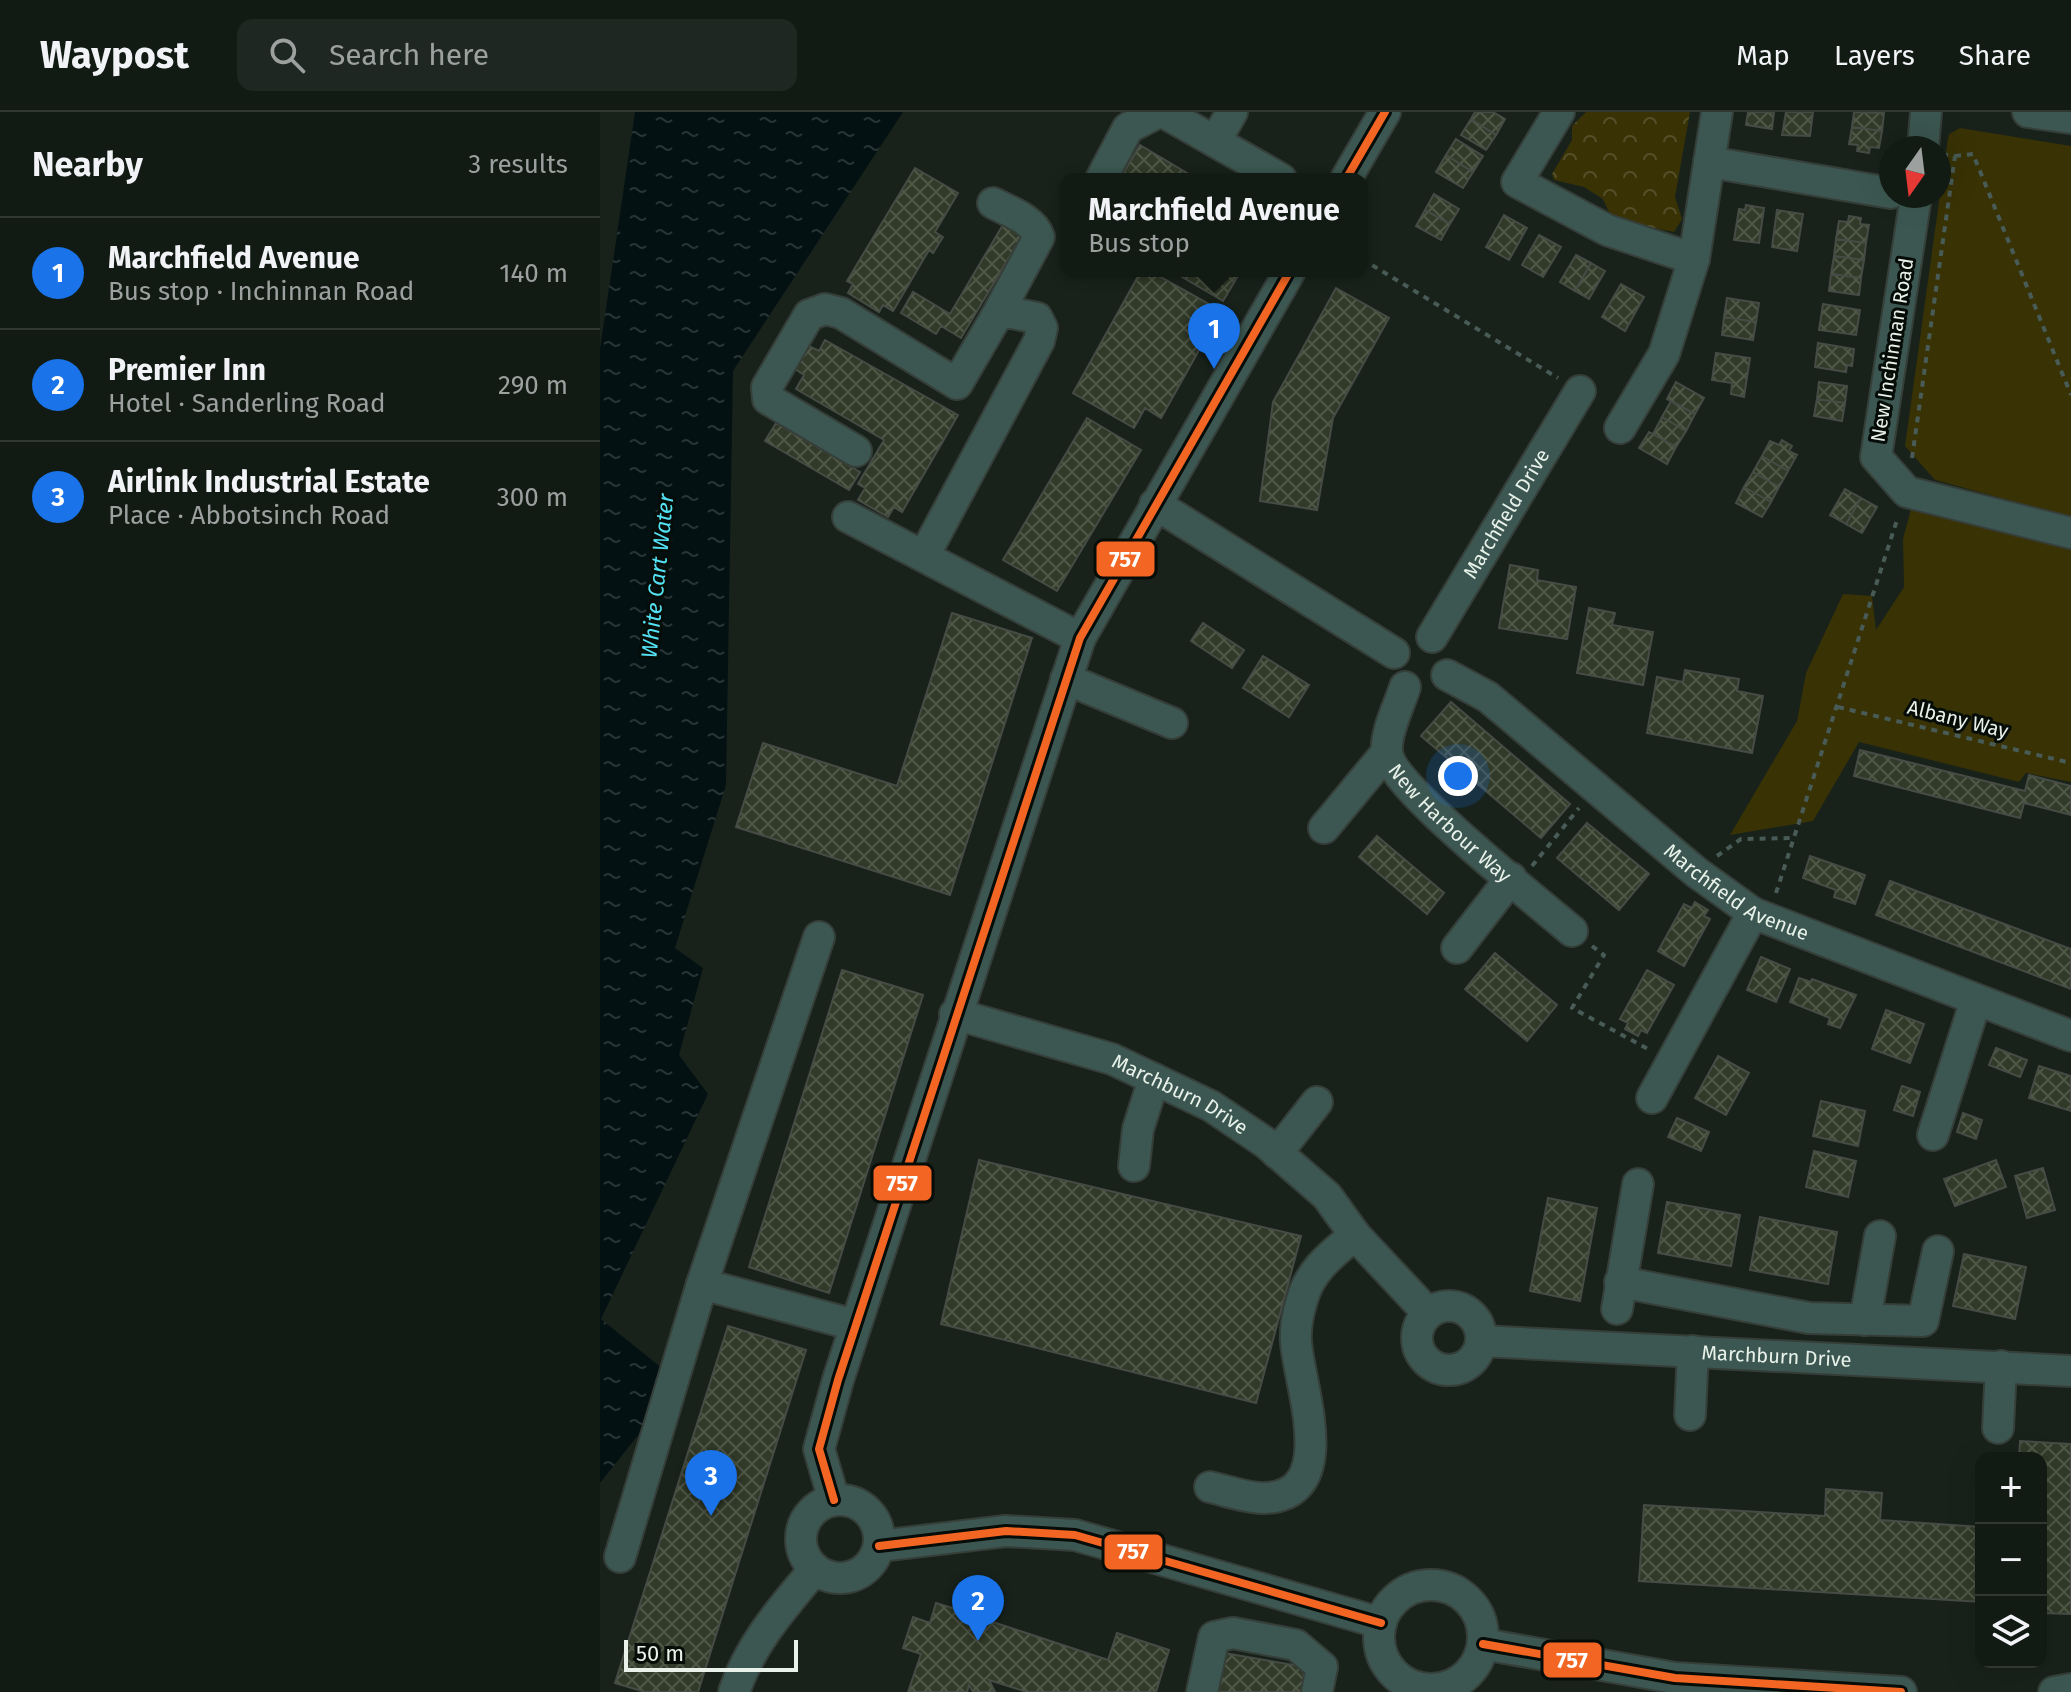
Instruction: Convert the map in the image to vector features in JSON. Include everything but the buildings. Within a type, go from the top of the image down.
[{"type":"street","points":[[1104,173],[1128,128],[1161,112],[1271,173]]},
{"type":"street","points":[[1216,140],[1232,112]]},
{"type":"street","points":[[1349,173],[1385,112]]},
{"type":"street","points":[[1559,112],[1517,182],[1607,230],[1694,259]]},
{"type":"street","points":[[1620,428],[1664,354],[1694,259],[1717,112]]},
{"type":"street","points":[[1924,136],[1926,112]]},
{"type":"street","points":[[2028,112],[2071,118]]},
{"type":"street","points":[[1709,162],[1879,191]]},
{"type":"street","points":[[856,451],[768,399],[767,387],[809,315],[825,309],[841,313],[957,384],[1039,237],[1026,221],[993,203]]},
{"type":"street","name":"New Inchinnan Road","points":[[1907,492],[1876,457],[1912,208]]},
{"type":"street","points":[[834,1500],[819,1449],[855,1325],[955,1014],[1080,638],[1287,277]]},
{"type":"street","points":[[925,554],[1039,341],[1042,328],[1037,318],[1007,312],[996,317]]},
{"type":"street","name":"Marchfield Drive","points":[[1432,637],[1580,391]]},
{"type":"street","points":[[1907,492],[2071,533]]},
{"type":"street","points":[[1155,504],[1394,653]]},
{"type":"street","points":[[848,517],[913,552],[925,554],[1080,638]]},
{"type":"street","points":[[1423,635],[1432,637],[1440,641],[1449,657],[1447,675],[1434,689],[1424,692],[1405,687],[1393,672],[1394,653],[1406,639],[1423,635]]},
{"type":"street","name":"Marchfield Avenue","points":[[1447,675],[1488,697],[1696,872],[1760,916],[2071,1036]]},
{"type":"street","points":[[1066,679],[1172,723]]},
{"type":"street","name":"New Harbour Way","points":[[1405,687],[1387,752],[1394,771],[1422,800],[1572,931]]},
{"type":"street","points":[[1324,828],[1387,752]]},
{"type":"street","points":[[1457,948],[1515,881]]},
{"type":"street","points":[[1652,1098],[1760,916]]},
{"type":"street","points":[[620,1557],[702,1284],[819,937]]},
{"type":"street","points":[[1933,1135],[1976,1000]]},
{"type":"street","name":"Marchburn Drive","points":[[955,1014],[1112,1059],[1211,1106],[1277,1153],[1327,1196],[1355,1235],[1428,1313]]},
{"type":"street","points":[[1134,1166],[1138,1129],[1154,1079]]},
{"type":"street","points":[[1277,1153],[1317,1102]]},
{"type":"street","points":[[1638,1184],[1618,1295],[1809,1318],[1923,1321],[1938,1251]]},
{"type":"street","points":[[1210,1487],[1264,1498],[1286,1493],[1304,1479],[1311,1454],[1306,1388],[1296,1343],[1298,1318],[1303,1296],[1322,1262],[1355,1235]]},
{"type":"street","points":[[1865,1320],[1880,1236]]},
{"type":"street","points":[[702,1284],[855,1325]]},
{"type":"street","points":[[1450,1306],[1461,1308],[1477,1323],[1481,1341],[1478,1352],[1463,1367],[1443,1370],[1426,1361],[1417,1342],[1421,1322],[1428,1313],[1450,1306]]},
{"type":"street","points":[[1809,1318],[1809,1357]]},
{"type":"street","name":"Marchburn Drive","points":[[1481,1341],[2071,1371]]},
{"type":"street","points":[[1690,1415],[1693,1351]]},
{"type":"street","points":[[1998,1428],[2001,1366]]},
{"type":"street","points":[[834,1500],[848,1501],[868,1511],[876,1523],[879,1546],[874,1559],[863,1571],[851,1577],[837,1578],[815,1569],[802,1546],[802,1530],[817,1507],[834,1500]]},
{"type":"street","points":[[879,1546],[1006,1531],[1075,1535],[1381,1623]]},
{"type":"street","points":[[734,1692],[740,1674],[767,1627],[815,1569]]},
{"type":"street","points":[[1383,1657],[1396,1676],[1418,1688],[1452,1688],[1473,1669],[1483,1644],[1481,1619],[1474,1607],[1451,1589],[1437,1585],[1409,1590],[1396,1598],[1381,1623],[1383,1657],[1389,1692]]},
{"type":"street","points":[[1202,1692],[1214,1637],[1233,1633],[1296,1645],[1326,1684]]},
{"type":"street","points":[[1483,1644],[1675,1678],[1901,1692]]},
{"type":"street","points":[[2054,1692],[2071,1689]]},
{"type":"path","points":[[1951,156],[1973,154],[2071,395]]},
{"type":"path","points":[[1760,916],[1795,838],[1907,492],[1955,156]]},
{"type":"path","points":[[1368,263],[1580,391]]},
{"type":"path","name":"Albany Way","points":[[1838,707],[2071,763]]},
{"type":"path","points":[[1515,881],[1595,787]]},
{"type":"path","points":[[1696,872],[1741,839],[1795,838]]},
{"type":"path","points":[[1572,931],[1604,955],[1572,1008],[1672,1062]]},
{"type":"green space","points":[[1586,112],[1690,112],[1675,197],[1682,219],[1674,232],[1619,221],[1609,212],[1603,199],[1584,187],[1554,180],[1552,174],[1572,140],[1572,126]]},
{"type":"green space","points":[[1960,128],[2071,146],[2071,517],[1935,480],[1905,446],[1938,208],[1951,208],[1949,134]]},
{"type":"green space","points":[[1911,509],[2071,549],[2071,782],[2026,773],[2019,782],[1859,742],[1813,821],[1730,835],[1797,721],[1806,673],[1843,594],[1872,596],[1876,630],[1904,587],[1903,539]]},
{"type":"water","name":"White Cart Water","points":[[635,112],[903,112],[733,371],[726,785],[675,948],[703,968],[679,1055],[708,1094],[601,1319],[663,1369],[639,1434],[600,1483],[600,349]]},
{"type":"transit line","name":"757","points":[[1349,173],[1385,112]]},
{"type":"transit line","name":"757","points":[[834,1500],[819,1449],[838,1380],[1080,638],[1287,277]]},
{"type":"transit line","name":"757","points":[[879,1546],[1006,1531],[1075,1535],[1381,1623]]},
{"type":"transit line","name":"757","points":[[1483,1644],[1675,1678],[1901,1692]]},
{"type":"place","name":"Marchfield Avenue","points":[[1214,369]]},
{"type":"place","name":"Airlink Industrial Estate","points":[[711,1516]]},
{"type":"place","name":"Premier Inn","points":[[978,1641]]}]
